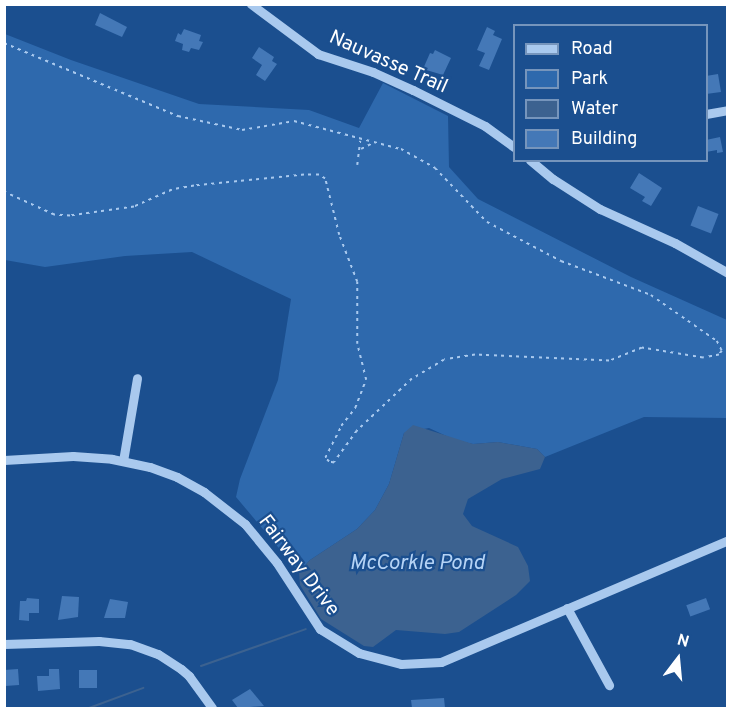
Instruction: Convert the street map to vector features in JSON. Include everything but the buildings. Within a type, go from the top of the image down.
[{"type":"street","name":"Nauvasse Trail","points":[[251,4],[318,54],[373,72],[413,90],[485,126],[513,146]]},
{"type":"street","points":[[708,114],[728,110]]},
{"type":"street","points":[[532,162],[552,179],[600,208],[675,243],[728,273]]},
{"type":"street","points":[[123,461],[137,378]]},
{"type":"street","name":"Fairway Drive","points":[[4,460],[73,456],[123,461],[177,477],[226,507],[245,524],[277,563],[320,629],[359,653],[401,664],[441,662],[728,540]]},
{"type":"street","points":[[567,608],[609,685]]},
{"type":"street","points":[[4,644],[99,641],[130,644],[158,654],[181,669],[189,676],[212,708]]},
{"type":"path","points":[[4,43],[120,94],[178,116],[242,130],[294,121],[401,149],[435,168],[487,222],[561,261],[651,295],[717,341],[722,351],[719,355],[703,358],[642,348],[609,361],[474,355],[444,360],[412,379],[357,430],[334,463],[329,462],[325,458],[341,426],[356,408],[366,380],[357,344],[357,282],[339,235],[325,179],[319,176],[304,175],[194,186],[172,190],[134,207],[70,216],[54,215],[4,192]]},
{"type":"path","points":[[357,165],[360,140]]},
{"type":"path","points":[[360,150],[370,143],[375,143]]},
{"type":"green space","points":[[5,34],[71,60],[199,104],[309,110],[359,128],[383,83],[448,116],[449,167],[478,199],[631,277],[727,320],[727,418],[644,417],[545,457],[537,449],[498,442],[473,444],[455,440],[429,428],[404,433],[389,484],[375,510],[357,529],[310,560],[299,572],[236,497],[240,479],[278,380],[291,299],[192,252],[125,256],[45,267],[5,260]]},
{"type":"water","name":"McCorkle Pond","points":[[413,425],[473,444],[498,442],[537,449],[545,457],[540,469],[502,479],[468,499],[463,514],[472,526],[518,547],[528,566],[530,581],[516,595],[459,632],[445,634],[396,630],[373,647],[364,646],[321,619],[300,585],[299,572],[310,560],[357,529],[375,510],[389,484],[404,433]]},
{"type":"waterway","points":[[201,666],[306,629]]},
{"type":"waterway","points":[[89,708],[143,688]]}]
